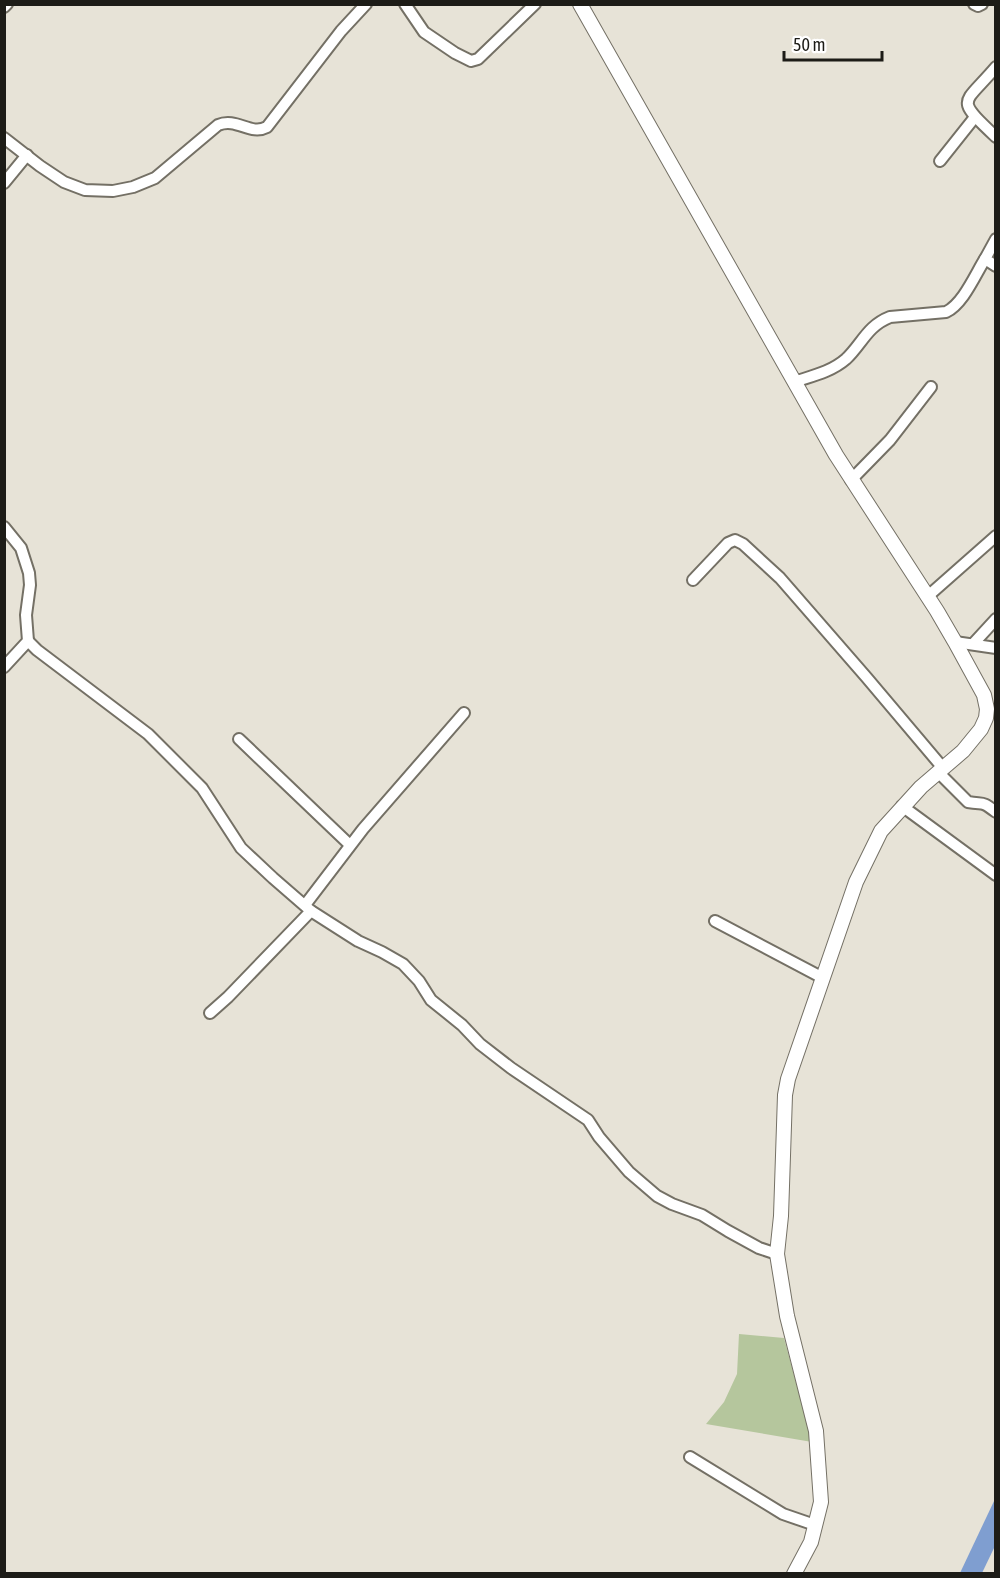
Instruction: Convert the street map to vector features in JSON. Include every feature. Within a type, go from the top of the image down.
[{"type":"street","points":[[4,138],[64,182],[85,190],[113,191],[133,187],[156,178],[218,125],[226,122],[234,123],[255,130],[267,127],[341,31],[366,4]]},
{"type":"street","points":[[405,4],[424,32],[471,61],[478,59],[535,4]]},
{"type":"street","points":[[580,4],[836,455],[928,596],[955,642],[984,695],[987,709],[981,729],[963,751],[921,787],[881,831],[856,882],[788,1079],[785,1095],[781,1216],[777,1254],[787,1316],[816,1431],[821,1502],[811,1542],[794,1574]]},
{"type":"street","points":[[974,4],[978,6],[982,4]]},
{"type":"street","points":[[996,67],[974,89],[967,102],[967,107],[975,117],[996,137]]},
{"type":"street","points":[[940,161],[975,117]]},
{"type":"street","points":[[4,183],[27,155]]},
{"type":"street","points":[[794,382],[838,365],[851,354],[872,327],[883,320],[890,317],[946,312],[952,309],[960,301],[996,239]]},
{"type":"street","points":[[985,259],[996,266]]},
{"type":"street","points":[[851,480],[890,440],[931,387]]},
{"type":"street","points":[[4,527],[21,548],[29,573],[30,585],[26,615],[28,641],[148,734],[202,788],[241,848],[308,908],[358,941],[403,964],[419,981],[431,1000],[462,1025],[480,1044],[588,1120],[599,1137],[629,1172],[657,1196],[702,1215],[749,1242],[777,1254]]},
{"type":"street","points":[[928,596],[996,536]]},
{"type":"street","points":[[693,580],[728,543],[735,540],[743,544],[780,578],[867,678],[964,800],[970,803],[985,804],[996,812]]},
{"type":"street","points":[[973,644],[996,619]]},
{"type":"street","points":[[4,667],[28,641]]},
{"type":"street","points":[[955,642],[996,648]]},
{"type":"street","points":[[210,1013],[228,997],[308,908],[350,845],[464,713]]},
{"type":"street","points":[[239,739],[350,845]]},
{"type":"street","points":[[902,806],[996,875]]},
{"type":"street","points":[[716,921],[823,978]]},
{"type":"street","points":[[690,1457],[783,1514],[815,1525]]},
{"type":"green space","points":[[739,1334],[784,1338],[812,1442],[706,1424],[724,1402],[737,1374]]},
{"type":"water","points":[[995,1499],[995,1546],[982,1573],[960,1573]]}]
